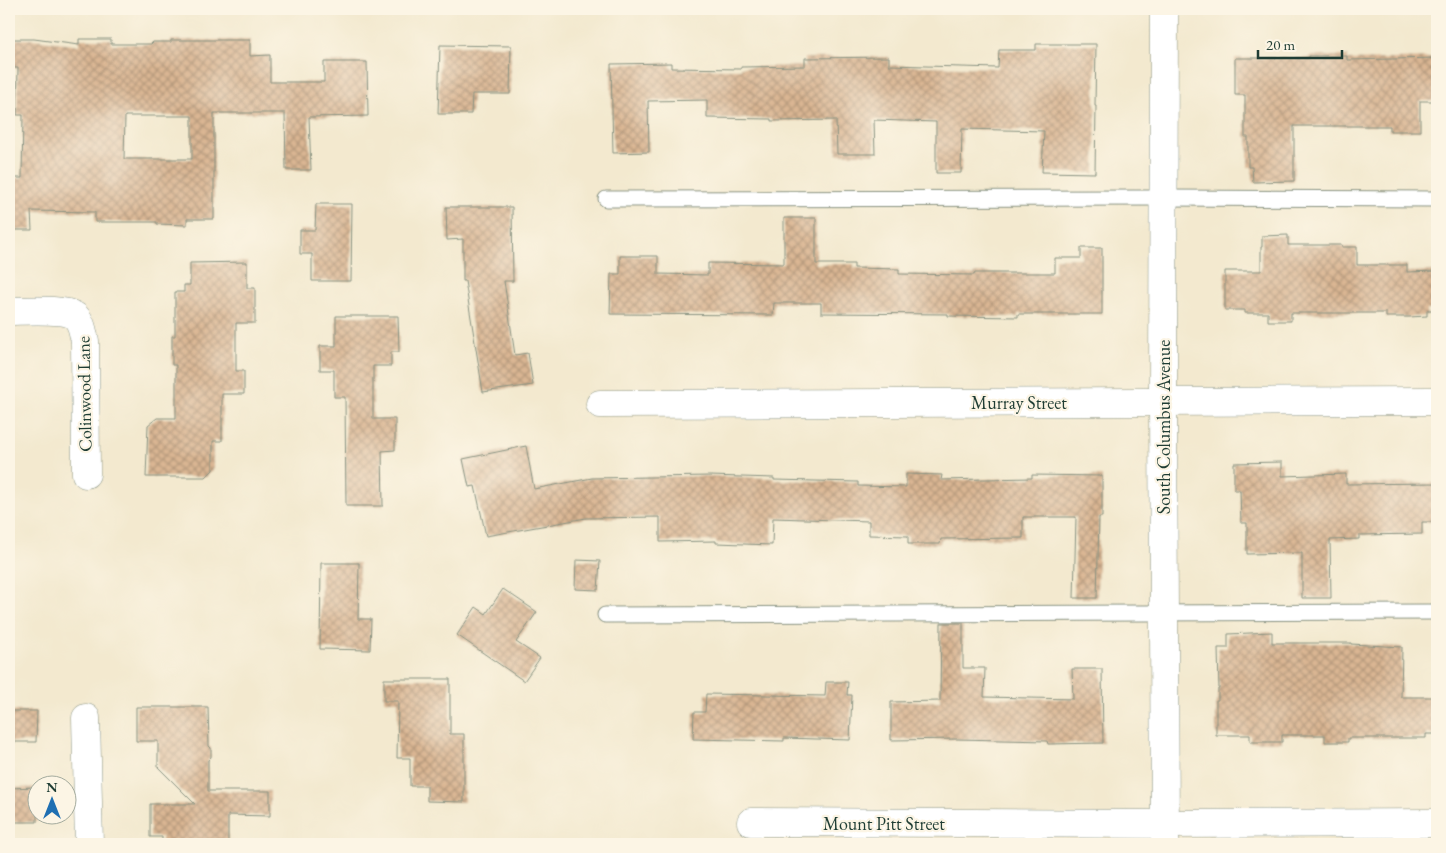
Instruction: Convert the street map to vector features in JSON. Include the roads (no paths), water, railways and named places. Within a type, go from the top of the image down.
[{"type":"street","name":"South Columbus Avenue","points":[[1164,9],[1165,834]]},
{"type":"street","name":"Colinwood Lane","points":[[9,311],[61,311],[75,316],[82,327],[85,341],[86,474]]},
{"type":"street","name":"Murray Street","points":[[600,404],[1437,401]]},
{"type":"street","points":[[86,718],[89,844]]},
{"type":"street","name":"Mount Pitt Street","points":[[751,822],[1165,834],[1437,823]]},
{"type":"lane","points":[[606,199],[1437,199]]},
{"type":"lane","points":[[605,615],[1437,612]]}]
